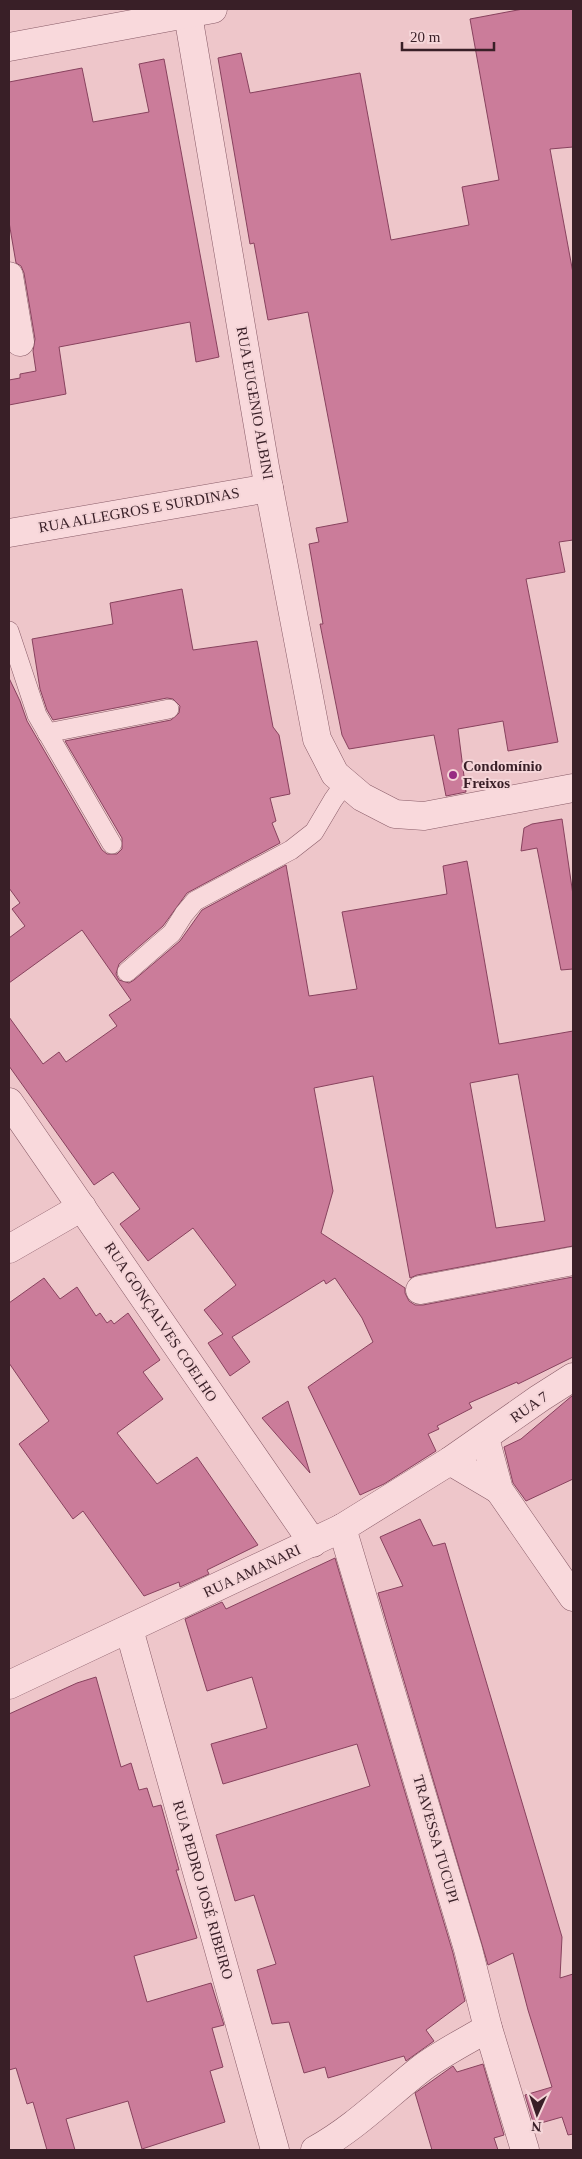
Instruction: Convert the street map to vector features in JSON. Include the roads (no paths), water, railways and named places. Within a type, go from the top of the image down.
[{"type":"street","points":[[9,48],[196,10]]},
{"type":"street","name":"RUA EUGENIO ALBINI","points":[[196,10],[269,488],[317,739],[335,774],[362,797],[395,814],[424,816],[573,788]]},
{"type":"street","points":[[9,276],[20,342]]},
{"type":"street","name":"RUA ALLEGROS E SURDINAS","points":[[9,533],[269,488]]},
{"type":"street","name":"RUA GONÇALVES COELHO","points":[[9,1102],[312,1543]]},
{"type":"street","points":[[9,1249],[82,1207]]},
{"type":"street","points":[[420,1290],[573,1261]]},
{"type":"street","name":"RUA 7","points":[[485,1438],[540,1398],[573,1377]]},
{"type":"street","points":[[485,1438],[500,1490],[573,1597]]},
{"type":"street","name":"RUA AMANARI","points":[[9,1685],[342,1528],[485,1438]]},
{"type":"street","points":[[450,1461],[500,1490]]},
{"type":"street","name":"TRAVESSA TUCUPI","points":[[342,1528],[465,1939],[488,2028],[525,2150]]},
{"type":"street","name":"RUA PEDRO JOSÉ RIBEIRO","points":[[130,1629],[275,2150]]},
{"type":"street","points":[[315,2150],[332,2141],[371,2112],[423,2067],[488,2028]]},
{"type":"lane","points":[[9,631],[37,715],[112,844]]},
{"type":"lane","points":[[47,733],[169,709]]},
{"type":"lane","points":[[128,972],[172,934],[184,914],[195,901],[292,850],[314,832],[332,800],[345,783]]},
{"type":"place","name":"Condomínio Freixos","points":[[453,775]]}]
